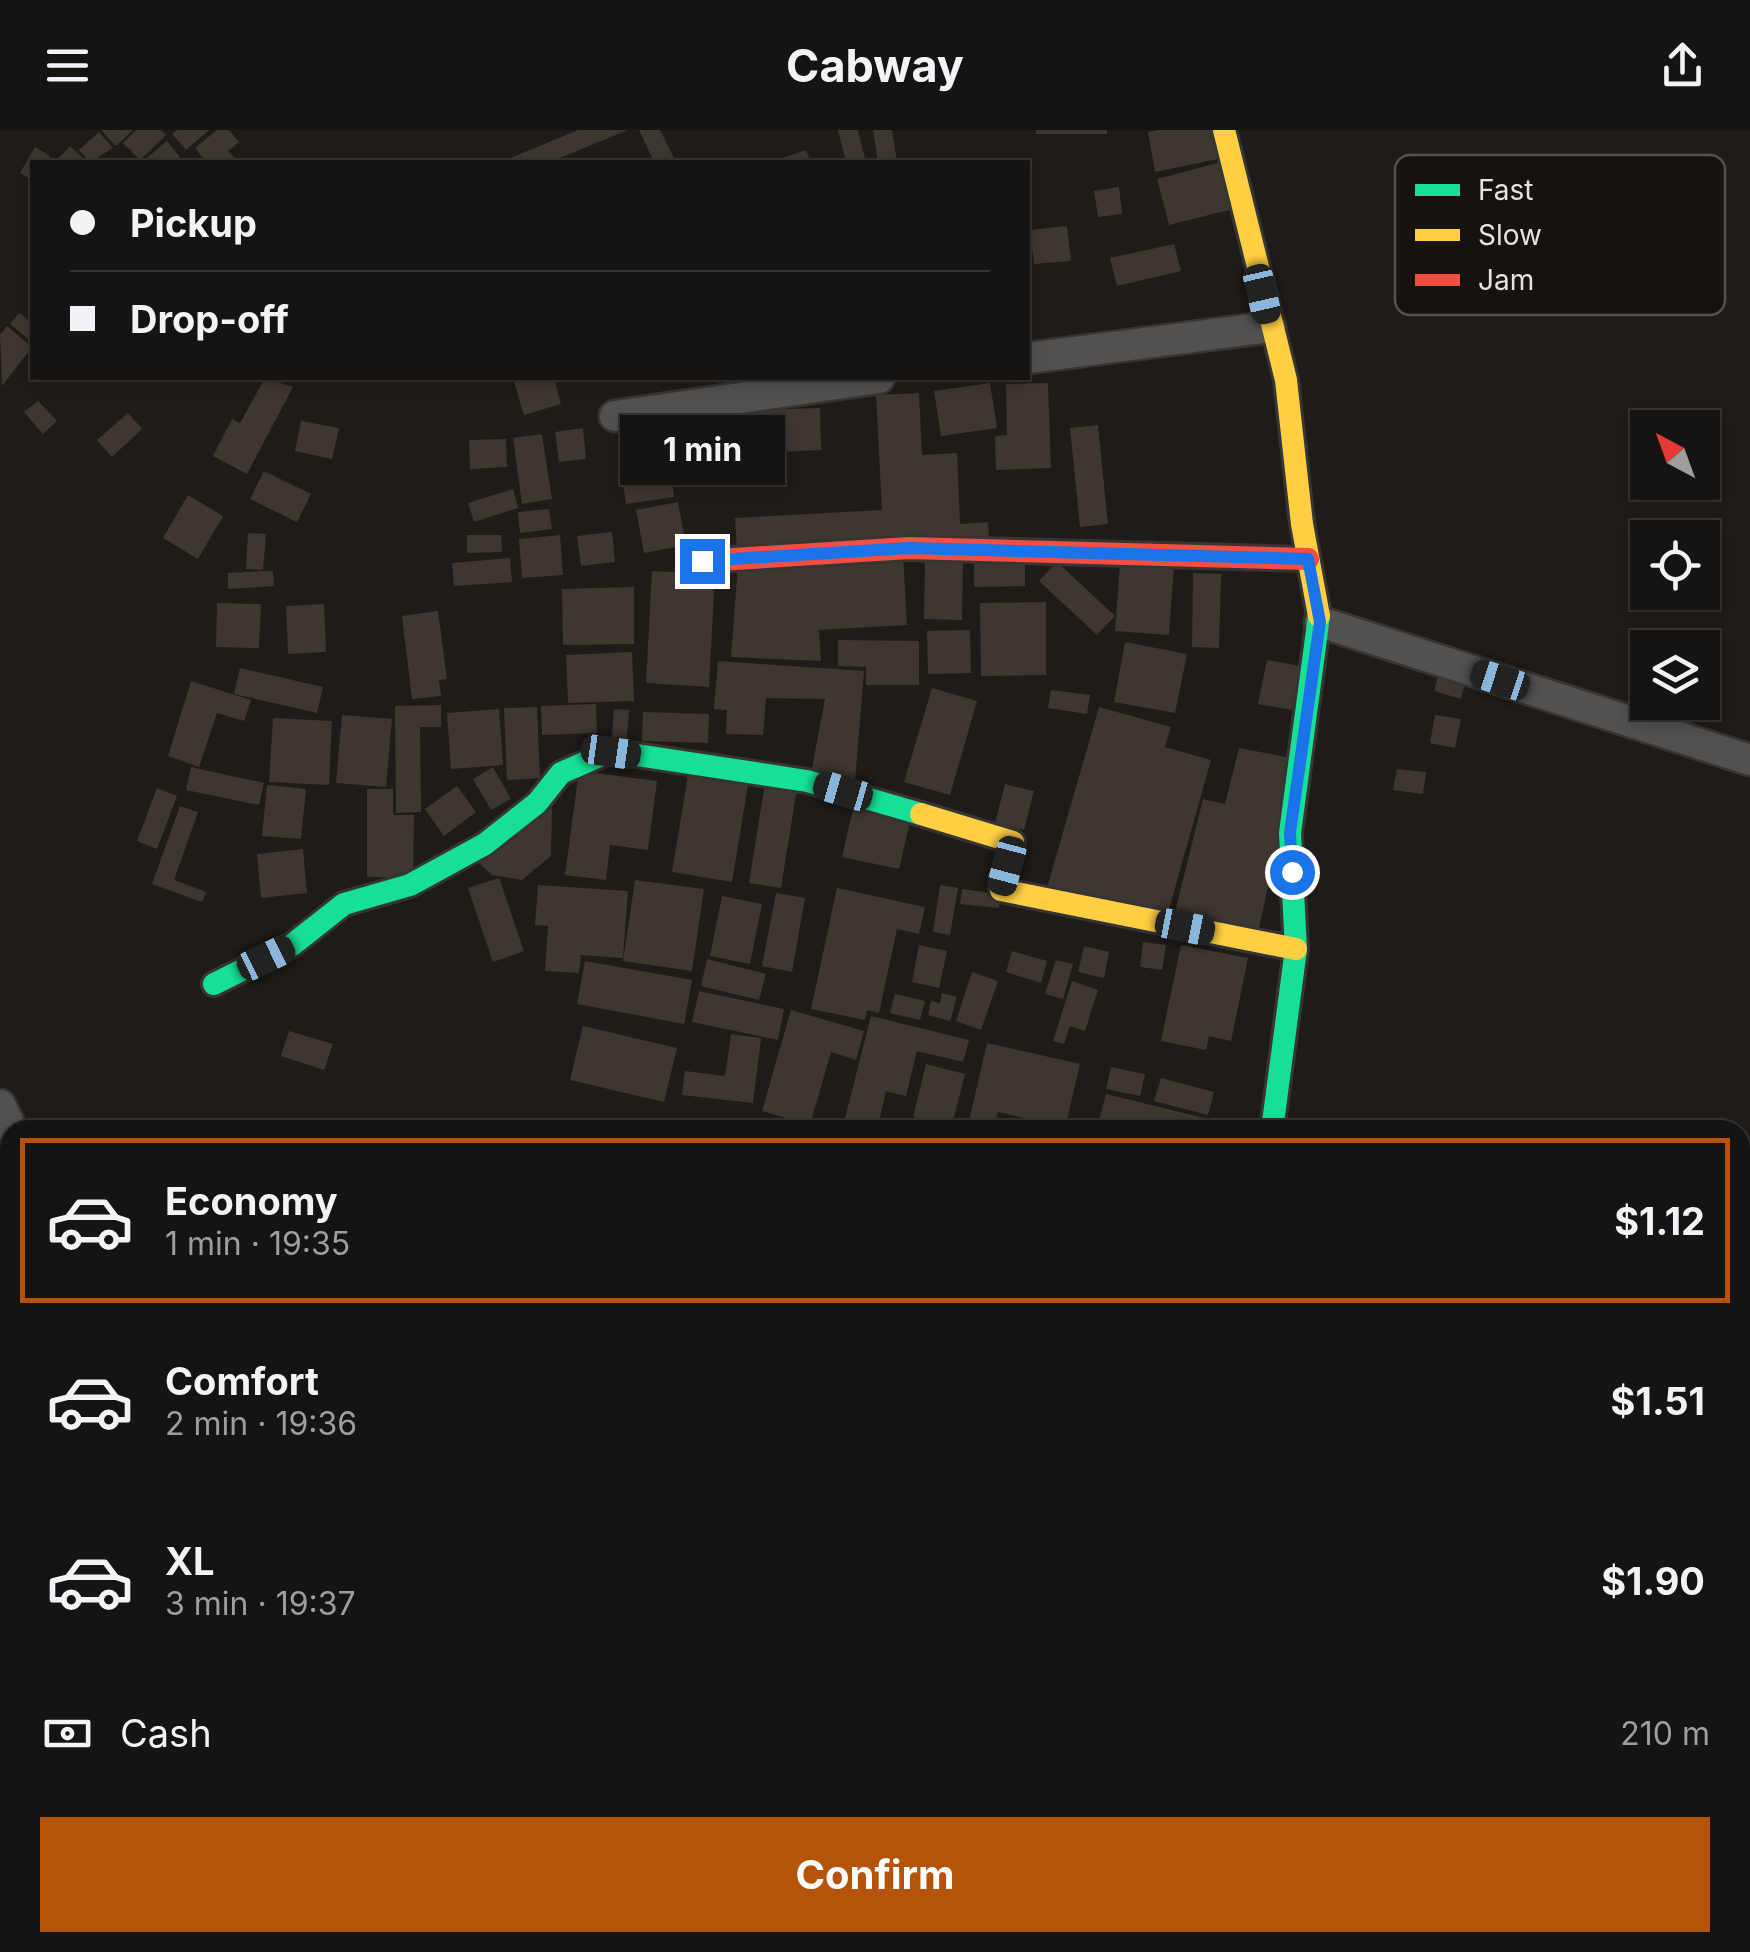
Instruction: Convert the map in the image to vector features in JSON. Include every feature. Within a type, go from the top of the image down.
[{"type":"street","points":[[1224,130],[1286,380],[1308,559],[1320,622],[1290,833],[1296,949],[1273,1120]]},
{"type":"street","points":[[1030,358],[1270,327]]},
{"type":"street","points":[[615,416],[864,380]]},
{"type":"street","points":[[702,561],[909,548],[1308,559]]},
{"type":"street","points":[[1320,622],[1750,760]]},
{"type":"street","points":[[214,984],[292,945],[344,904],[410,885],[485,844],[537,803],[561,773],[611,752],[807,781],[985,832],[1013,842],[1001,890],[1296,949]]},
{"type":"building","points":[[101,130],[133,130],[116,146]]},
{"type":"building","points":[[136,130],[161,130],[166,135],[140,160],[123,143]]},
{"type":"building","points":[[177,130],[209,130],[186,150],[172,134]]},
{"type":"building","points":[[217,130],[229,130],[239,142],[228,151],[236,160],[204,160],[195,148]]},
{"type":"building","points":[[578,130],[628,130],[555,160],[506,160]]},
{"type":"building","points":[[639,130],[660,130],[675,160],[653,160]]},
{"type":"building","points":[[838,130],[858,130],[866,160],[846,160]]},
{"type":"building","points":[[873,130],[892,130],[897,160],[878,160]]},
{"type":"building","points":[[1036,130],[1107,130],[1107,134],[1036,134]]},
{"type":"building","points":[[1212,130],[1218,159],[1155,172],[1148,132]]},
{"type":"building","points":[[99,132],[113,148],[93,160],[79,150]]},
{"type":"building","points":[[167,141],[180,157],[176,160],[144,160]]},
{"type":"building","points":[[70,146],[85,160],[59,160]]},
{"type":"building","points":[[35,147],[50,156],[48,160],[30,160],[30,179],[20,173]]},
{"type":"building","points":[[806,150],[810,160],[777,160]]},
{"type":"building","points":[[1221,162],[1233,209],[1169,225],[1157,179]]},
{"type":"building","points":[[1119,187],[1122,214],[1098,217],[1094,191]]},
{"type":"building","points":[[1067,226],[1071,261],[1034,264],[1030,230]]},
{"type":"building","points":[[1174,244],[1181,271],[1117,286],[1110,258]]},
{"type":"building","points":[[19,313],[30,321],[30,340],[10,324]]},
{"type":"building","points":[[7,326],[30,345],[2,386],[0,335]]},
{"type":"building","points":[[264,380],[293,387],[247,474],[213,456],[232,419],[240,423]]},
{"type":"building","points":[[514,380],[555,380],[561,404],[524,415]]},
{"type":"building","points":[[990,383],[997,428],[941,436],[934,391]]},
{"type":"building","points":[[1048,383],[1051,468],[996,470],[995,436],[1007,435],[1006,384]]},
{"type":"building","points":[[919,393],[922,455],[957,453],[960,524],[988,522],[989,539],[737,553],[735,518],[882,510],[876,395]]},
{"type":"building","points":[[38,401],[57,421],[43,434],[24,412]]},
{"type":"building","points":[[820,408],[821,450],[762,453],[760,410]]},
{"type":"building","points":[[747,411],[748,424],[741,425],[747,463],[709,468],[702,417]]},
{"type":"building","points":[[128,413],[142,429],[112,457],[97,440]]},
{"type":"building","points":[[650,419],[655,450],[624,456],[619,425]]},
{"type":"building","points":[[301,421],[339,428],[332,459],[295,451]]},
{"type":"building","points":[[1098,425],[1108,524],[1080,527],[1070,428]]},
{"type":"building","points":[[583,428],[586,459],[559,462],[555,432]]},
{"type":"building","points":[[542,434],[552,499],[522,504],[513,438]]},
{"type":"building","points":[[506,439],[507,467],[470,469],[469,440]]},
{"type":"building","points":[[669,456],[674,497],[626,504],[620,463]]},
{"type":"building","points":[[264,471],[311,494],[297,522],[250,499]]},
{"type":"building","points":[[513,489],[518,508],[474,522],[468,503]]},
{"type":"building","points":[[188,495],[223,516],[198,559],[163,538]]},
{"type":"building","points":[[678,502],[686,545],[644,553],[636,510]]},
{"type":"building","points":[[549,509],[552,529],[520,533],[518,512]]},
{"type":"building","points":[[612,532],[615,562],[581,566],[577,536]]},
{"type":"building","points":[[248,533],[266,534],[263,570],[246,569]]},
{"type":"building","points":[[467,535],[501,535],[502,552],[467,553]]},
{"type":"building","points":[[560,535],[563,575],[522,578],[519,539]]},
{"type":"building","points":[[903,554],[907,625],[819,630],[821,661],[731,657],[738,564]]},
{"type":"building","points":[[510,558],[512,582],[454,586],[452,563]]},
{"type":"building","points":[[1025,558],[1025,586],[974,587],[974,559]]},
{"type":"building","points":[[925,561],[963,562],[962,620],[924,619]]},
{"type":"building","points":[[1057,562],[1115,616],[1097,635],[1039,581]]},
{"type":"building","points":[[1120,563],[1174,567],[1169,635],[1115,631]]},
{"type":"building","points":[[273,571],[274,586],[228,589],[228,573]]},
{"type":"building","points":[[652,571],[715,574],[709,687],[646,683]]},
{"type":"building","points":[[1193,573],[1221,574],[1219,648],[1192,647]]},
{"type":"building","points":[[634,587],[634,644],[563,645],[562,589]]},
{"type":"building","points":[[1046,602],[1046,675],[981,676],[980,603]]},
{"type":"building","points":[[217,603],[261,604],[259,648],[216,647]]},
{"type":"building","points":[[324,604],[326,652],[288,654],[286,606]]},
{"type":"building","points":[[438,611],[447,679],[439,680],[441,696],[412,699],[402,616]]},
{"type":"building","points":[[970,630],[971,673],[928,674],[927,631]]},
{"type":"building","points":[[838,640],[919,641],[919,685],[866,685],[866,667],[838,666]]},
{"type":"building","points":[[1125,642],[1187,654],[1175,713],[1114,702]]},
{"type":"building","points":[[632,652],[634,701],[568,703],[566,655]]},
{"type":"building","points":[[1267,660],[1300,666],[1292,710],[1258,704]]},
{"type":"building","points":[[718,661],[864,671],[855,782],[810,779],[825,699],[766,698],[763,735],[726,734],[727,710],[714,709]]},
{"type":"building","points":[[240,668],[323,687],[317,713],[234,694]]},
{"type":"building","points":[[1440,669],[1467,677],[1461,699],[1434,691]]},
{"type":"building","points":[[191,681],[251,700],[244,721],[217,713],[199,767],[168,756]]},
{"type":"building","points":[[932,688],[977,701],[950,795],[904,782]]},
{"type":"building","points":[[1051,690],[1090,695],[1087,714],[1048,708]]},
{"type":"building","points":[[596,704],[597,733],[542,735],[541,706]]},
{"type":"building","points":[[441,705],[441,727],[420,727],[421,812],[396,813],[395,706]]},
{"type":"building","points":[[537,707],[540,778],[507,780],[504,708]]},
{"type":"building","points":[[1099,707],[1171,727],[1165,747],[1211,760],[1166,920],[1047,888]]},
{"type":"building","points":[[499,709],[503,765],[451,769],[447,713]]},
{"type":"building","points":[[614,709],[629,710],[627,738],[612,737]]},
{"type":"building","points":[[643,712],[709,714],[708,743],[642,741]]},
{"type":"building","points":[[342,715],[392,719],[386,787],[336,783]]},
{"type":"building","points":[[1435,715],[1461,719],[1455,748],[1430,743]]},
{"type":"building","points":[[273,718],[332,721],[329,785],[269,782]]},
{"type":"building","points":[[1239,748],[1296,759],[1258,932],[1175,912],[1203,799],[1225,804]]},
{"type":"building","points":[[191,767],[264,783],[259,805],[186,790]]},
{"type":"building","points":[[493,767],[511,799],[491,810],[473,779]]},
{"type":"building","points":[[689,769],[749,779],[732,882],[672,872]]},
{"type":"building","points":[[1397,769],[1426,772],[1423,794],[1393,790]]},
{"type":"building","points":[[579,771],[657,781],[648,850],[610,845],[606,880],[565,875]]},
{"type":"building","points":[[765,783],[797,788],[781,888],[749,883]]},
{"type":"building","points":[[1005,784],[1034,791],[1024,830],[995,823]]},
{"type":"building","points":[[267,785],[306,789],[301,839],[262,836]]},
{"type":"building","points":[[457,786],[476,812],[444,836],[425,809]]},
{"type":"building","points":[[157,788],[177,796],[157,849],[137,841]]},
{"type":"building","points":[[367,789],[393,789],[393,815],[414,815],[413,877],[367,877]]},
{"type":"building","points":[[180,806],[198,812],[174,880],[206,892],[202,902],[152,884]]},
{"type":"building","points":[[552,808],[551,856],[522,880],[492,875],[478,862]]},
{"type":"building","points":[[853,809],[910,822],[899,869],[842,857]]},
{"type":"building","points":[[303,849],[307,893],[261,898],[257,854]]},
{"type":"building","points":[[499,878],[524,951],[493,962],[468,888]]},
{"type":"building","points":[[635,880],[704,889],[692,971],[623,961]]},
{"type":"building","points":[[538,885],[628,891],[623,958],[581,955],[579,973],[545,971],[548,926],[535,925]]},
{"type":"building","points":[[940,885],[958,888],[950,935],[933,932]]},
{"type":"building","points":[[837,888],[925,907],[919,934],[897,929],[879,1013],[867,1010],[865,1020],[811,1009]]},
{"type":"building","points":[[962,889],[1000,894],[999,908],[960,904]]},
{"type":"building","points":[[776,893],[805,898],[792,972],[762,966]]},
{"type":"building","points":[[722,896],[762,904],[750,964],[710,956]]},
{"type":"building","points":[[1143,942],[1166,945],[1162,970],[1140,967]]},
{"type":"building","points":[[919,945],[947,951],[939,988],[912,982]]},
{"type":"building","points":[[1181,945],[1248,958],[1231,1041],[1209,1036],[1206,1050],[1161,1041]]},
{"type":"building","points":[[1084,946],[1109,952],[1104,978],[1078,972]]},
{"type":"building","points":[[1012,951],[1047,961],[1041,983],[1006,972]]},
{"type":"building","points":[[707,959],[766,974],[759,1000],[701,986]]},
{"type":"building","points":[[1056,960],[1073,964],[1063,999],[1045,994]]},
{"type":"building","points":[[585,961],[692,980],[684,1024],[577,1004]]},
{"type":"building","points":[[972,972],[998,981],[981,1030],[956,1021]]},
{"type":"building","points":[[1072,981],[1098,990],[1085,1031],[1070,1026],[1064,1044],[1053,1041]]},
{"type":"building","points":[[699,991],[784,1009],[778,1040],[692,1022]]},
{"type":"building","points":[[942,993],[957,997],[950,1021],[928,1015],[931,1001],[940,1003]]},
{"type":"building","points":[[895,994],[925,1001],[920,1020],[890,1013]]},
{"type":"building","points":[[791,1010],[864,1031],[856,1060],[831,1052],[811,1120],[793,1120],[762,1111]]},
{"type":"building","points":[[871,1016],[969,1040],[963,1062],[917,1051],[906,1096],[886,1091],[879,1120],[845,1120]]},
{"type":"building","points":[[583,1026],[677,1048],[664,1102],[570,1080]]},
{"type":"building","points":[[289,1031],[333,1044],[324,1070],[281,1056]]},
{"type":"building","points":[[731,1034],[761,1038],[753,1103],[682,1095],[685,1071],[725,1076]]},
{"type":"building","points":[[987,1043],[1080,1064],[1067,1120],[1032,1120],[998,1112],[996,1120],[969,1120]]},
{"type":"building","points":[[926,1064],[965,1074],[954,1120],[913,1117]]},
{"type":"building","points":[[1111,1067],[1145,1074],[1140,1096],[1106,1089]]},
{"type":"building","points":[[1161,1078],[1214,1092],[1208,1115],[1154,1101]]},
{"type":"building","points":[[1106,1094],[1213,1120],[1099,1120]]},
{"type":"traffic: fast","points":[[1273,1120],[1296,949],[1290,833],[1319,616]]},
{"type":"traffic: fast","points":[[214,984],[292,945],[344,904],[410,885],[485,844],[537,803],[561,773],[611,751],[807,781],[921,814]]},
{"type":"traffic: slow","points":[[1224,130],[1286,380],[1302,524],[1319,616]]},
{"type":"traffic: slow","points":[[921,814],[1013,842],[1001,890],[1296,949]]},
{"type":"traffic: jam","points":[[702,561],[909,548],[1308,559]]},
{"type":"route","points":[[702,561],[909,548],[1308,559],[1320,622],[1290,833],[1292,872]]}]
